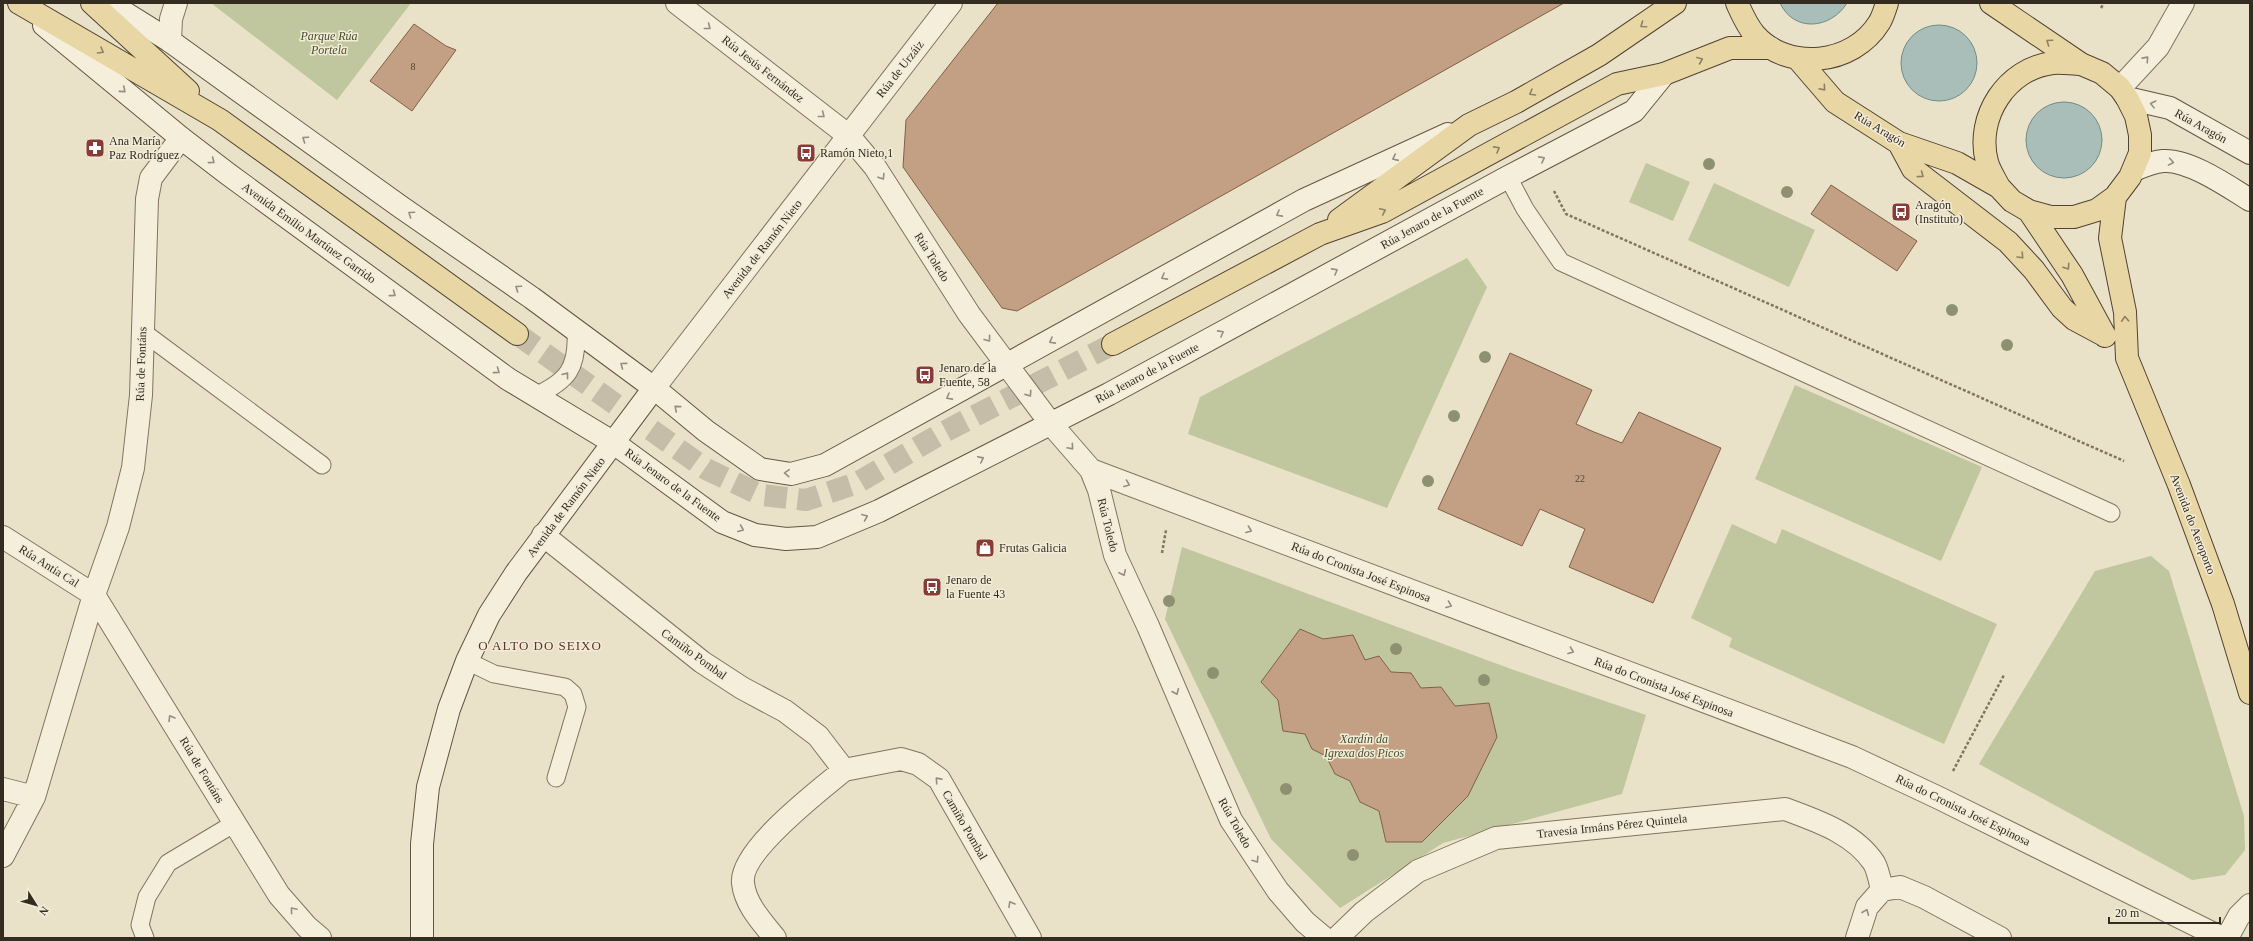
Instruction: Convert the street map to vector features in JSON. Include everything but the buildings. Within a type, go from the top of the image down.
[{"type":"main road","points":[[19,3],[220,120],[517,334]]},
{"type":"main road","points":[[92,3],[220,120]]},
{"type":"main road","points":[[1113,344],[1320,234],[1470,125],[1516,102],[1599,55],[1675,3]]},
{"type":"main road","name":"Rúa Aragón","points":[[1737,3],[1744,18],[1755,35],[1771,48],[1798,58],[1821,59],[1844,53],[1863,40],[1879,23],[1887,3]]},
{"type":"main road","name":"Rúa Aragón","points":[[1992,3],[2081,64],[2102,74],[2124,93],[2136,116],[2140,135],[2140,153],[2134,170],[2115,197],[2097,210],[2074,217],[2051,217],[2029,211],[2012,201],[1999,186],[1987,162],[1984,135],[1991,109],[2006,86],[2028,70],[2053,63],[2081,64]]},
{"type":"main road","name":"Rúa Jenaro de la Fuente","points":[[1320,234],[1382,212],[1617,84],[1664,74],[1730,48],[1771,48]]},
{"type":"main road","name":"Rúa Aragón","points":[[1798,58],[1836,102],[1899,143],[1957,163],[1999,186]]},
{"type":"main road","points":[[1899,143],[1913,169],[2008,242],[2034,270],[2062,308],[2074,319],[2102,334]]},
{"type":"main road","name":"Avenida do Aeroporto","points":[[2115,197],[2110,238],[2125,312],[2127,358],[2179,485],[2223,604],[2250,693]]},
{"type":"main road","name":"Avenida do Aeroporto","points":[[2029,211],[2072,275],[2102,334],[2127,358]]},
{"type":"street","name":"Avenida Emilio Martínez Garrido","points":[[19,3],[181,138],[270,206],[508,379],[614,442]]},
{"type":"street","points":[[109,3],[170,41],[576,330],[654,388],[706,431],[760,469],[791,474],[825,465],[1304,200],[1470,125]]},
{"type":"street","points":[[170,41],[171,19],[176,3]]},
{"type":"street","name":"Rúa Jesús Fernández","points":[[677,3],[850,136]]},
{"type":"street","name":"Rúa de Urzáiz","points":[[850,136],[951,3]]},
{"type":"street","points":[[2124,93],[2158,47],[2183,3]]},
{"type":"street","name":"Rúa Jenaro de la Fuente","points":[[614,442],[722,522],[755,535],[786,539],[817,537],[879,511],[1051,424],[1508,177],[1634,111],[1664,74]]},
{"type":"street","name":"Rúa Aragón","points":[[2124,93],[2170,108],[2250,153]]},
{"type":"street","name":"Rúa Toledo","points":[[850,136],[875,166],[969,314],[1051,424],[1091,470],[1099,490],[1115,555],[1148,626],[1231,820],[1278,891],[1305,922],[1324,938]]},
{"type":"street","name":"Avenida de Ramón Nieto","points":[[422,938],[422,844],[428,787],[449,709],[467,661],[489,615],[543,536],[654,388],[850,136]]},
{"type":"street","name":"Rúa de Fontáns","points":[[3,856],[34,796],[94,594],[118,527],[133,468],[140,395],[147,199],[151,178],[181,138]]},
{"type":"street","points":[[2134,170],[2151,163],[2165,161],[2180,164],[2194,168],[2250,200]]},
{"type":"street","name":"Rúa do Cronista José Espinosa","points":[[1091,470],[1852,757],[1939,798],[2222,938]]},
{"type":"street","name":"Camiño Pombal","points":[[543,536],[702,662],[742,688],[786,711],[818,736],[844,770]]},
{"type":"street","name":"Rúa Antía Cal","points":[[3,537],[94,594]]},
{"type":"street","name":"Rúa de Fontáns","points":[[94,594],[279,895],[307,927],[320,938]]},
{"type":"street","name":"Camiño Pombal","points":[[775,938],[753,911],[742,883],[749,858],[792,813],[844,770],[901,759],[918,764],[939,779],[1030,938]]},
{"type":"street","points":[[3,789],[34,796]]},
{"type":"street","name":"Travesía Irmáns Pérez Quintela","points":[[1336,938],[1364,912],[1418,872],[1496,838],[1785,809],[1818,821],[1858,843],[1874,864],[1882,890]]},
{"type":"street","points":[[1857,938],[1867,907],[1882,890],[1900,887],[1924,897],[2000,938]]},
{"type":"street","points":[[2227,938],[2239,916],[2250,905]]},
{"type":"lane","points":[[1508,177],[1525,209],[1561,262],[2111,513]]},
{"type":"lane","points":[[535,396],[559,383],[568,374],[574,363],[577,350],[576,330]]},
{"type":"lane","points":[[143,332],[322,465]]},
{"type":"lane","points":[[467,661],[494,674],[565,687],[573,694],[577,707],[556,778]]},
{"type":"lane","points":[[145,938],[140,925],[147,897],[168,863],[235,823]]},
{"type":"path","points":[[2100,8],[2104,3]]},
{"type":"path","points":[[1554,191],[1566,214],[2124,461]]},
{"type":"path","points":[[1162,553],[1166,530]]},
{"type":"path","points":[[1939,798],[2004,675]]},
{"type":"green space","name":"Parque Rúa Portela","points":[[211,3],[411,3],[337,100]]},
{"type":"green space","points":[[1646,163],[1690,182],[1673,221],[1629,202]]},
{"type":"green space","points":[[1714,183],[1815,230],[1789,287],[1688,240]]},
{"type":"green space","points":[[1467,258],[1487,287],[1387,508],[1188,434],[1200,397]]},
{"type":"green space","points":[[1795,385],[1982,467],[1941,561],[1755,479]]},
{"type":"green space","points":[[1732,524],[1776,544],[1782,529],[1997,624],[1944,744],[1729,647],[1732,638],[1691,618]]},
{"type":"green space","name":"Xardín da Igrexa dos Picos","points":[[1182,547],[1511,669],[1646,715],[1622,794],[1443,843],[1340,908],[1271,839],[1165,619]]},
{"type":"green space","points":[[2151,556],[2169,571],[2244,816],[2245,850],[2225,875],[2192,880],[1979,764],[2095,571]]},
{"type":"water","points":[[1780,3],[1847,3],[1840,12],[1832,18],[1813,24],[1803,23],[1794,19],[1786,13]]},
{"type":"water","points":[[1939,25],[1954,28],[1966,36],[1974,48],[1977,63],[1974,78],[1966,90],[1954,98],[1939,101],[1924,98],[1912,90],[1904,78],[1901,63],[1904,48],[1912,36],[1924,28]]},
{"type":"water","points":[[2057,102],[2071,102],[2085,108],[2096,119],[2102,133],[2102,147],[2099,155],[2091,167],[2085,172],[2071,178],[2057,178],[2043,172],[2032,161],[2026,147],[2026,133],[2032,119],[2043,108]]},
{"type":"tunnel","points":[[517,334],[706,469],[761,495],[806,500],[857,483],[942,433],[1113,344]]},
{"type":"place","name":"Ana María Paz Rodríguez","points":[[95,148]]},
{"type":"place","name":"Ramón Nieto,1","points":[[806,153]]},
{"type":"place","name":"Aragón (Instituto)","points":[[1901,212]]},
{"type":"place","name":"Jenaro de la Fuente, 58","points":[[925,375]]},
{"type":"place","name":"Frutas Galicia","points":[[985,548]]},
{"type":"place","name":"Jenaro de la Fuente 43","points":[[932,587]]},
{"type":"district","name":"O ALTO DO SEIXO","points":[[540,645]]}]
